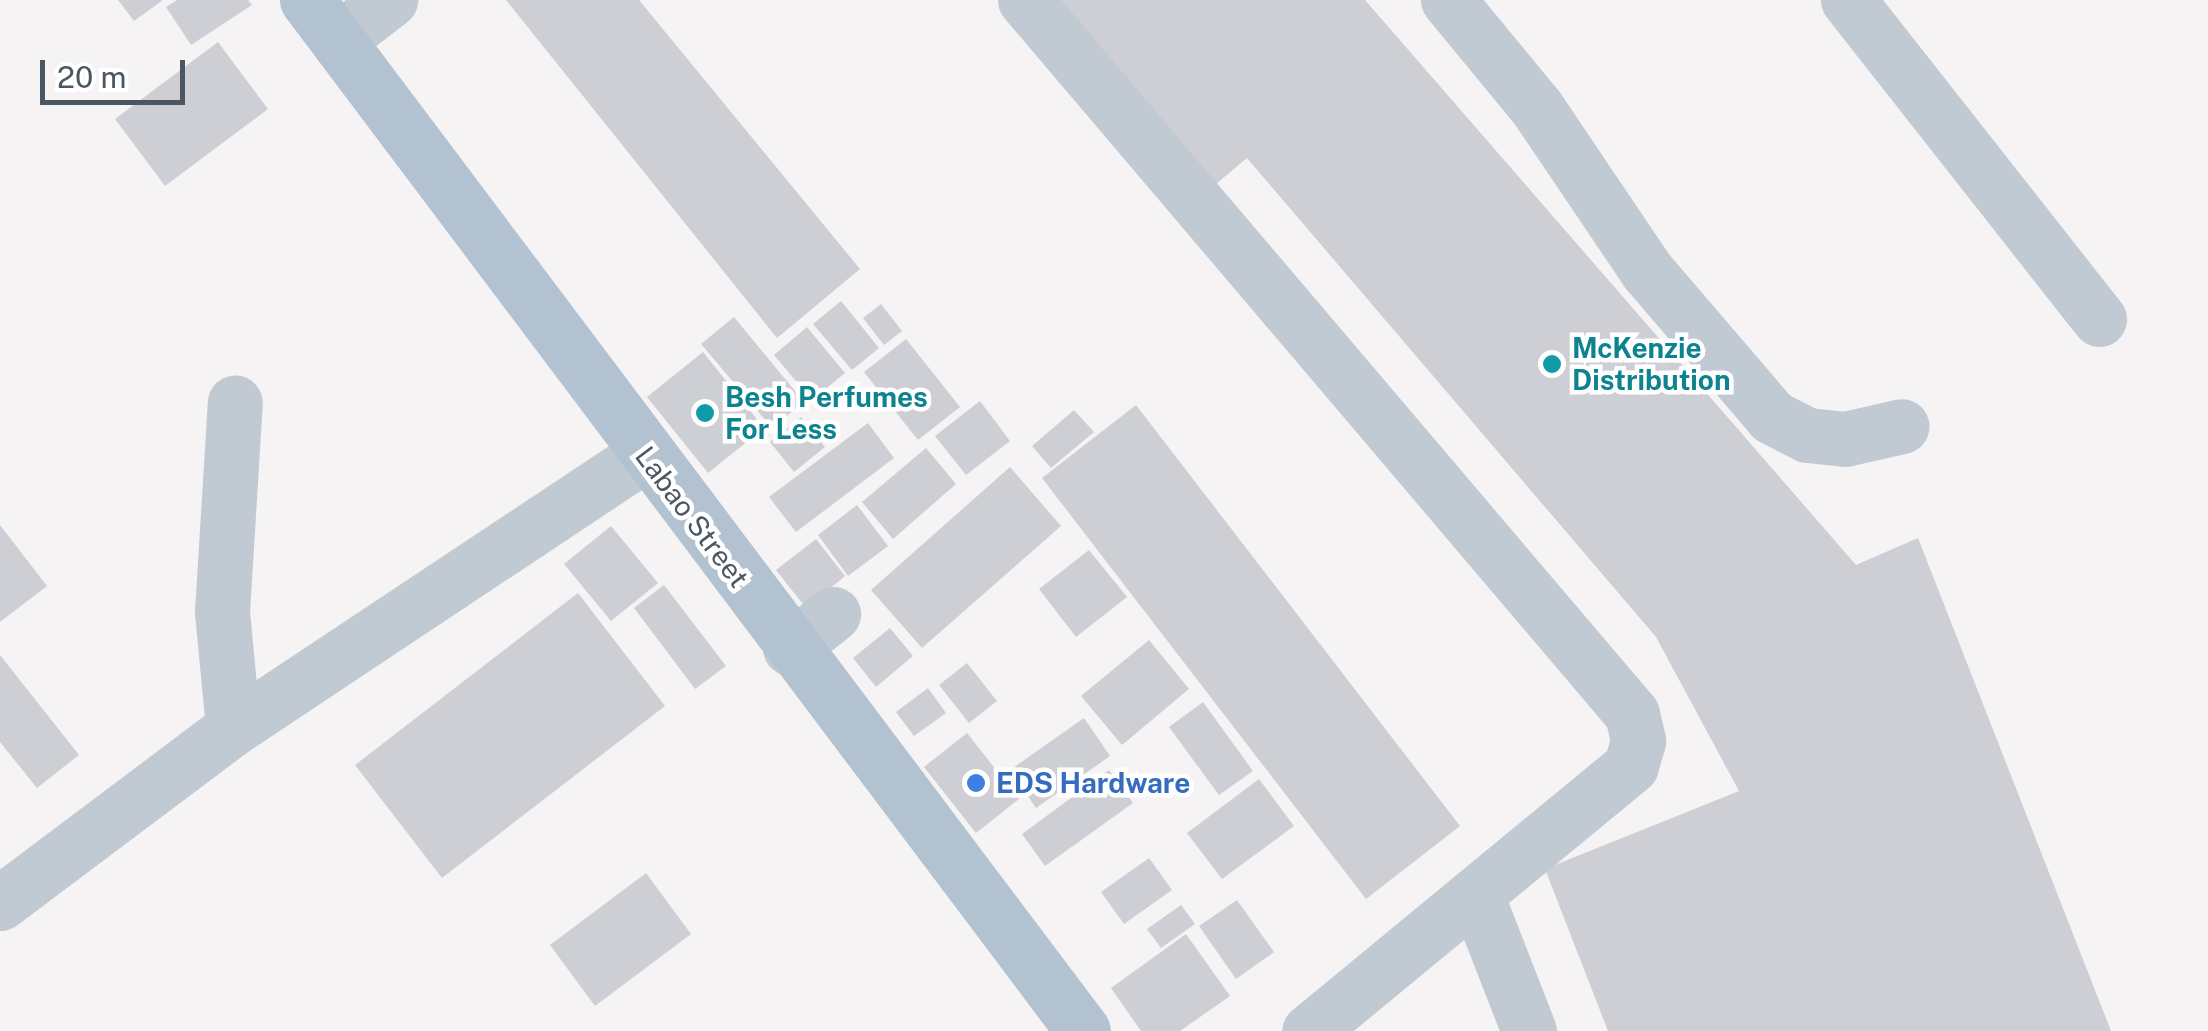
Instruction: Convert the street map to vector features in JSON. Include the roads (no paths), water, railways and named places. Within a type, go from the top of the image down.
[{"type":"main road","name":"Labao Street","points":[[354,11],[645,454],[1083,1031]]},
{"type":"lane","points":[[1025,0],[1632,714],[1638,741],[1631,766],[1309,1031]]},
{"type":"lane","points":[[1448,0],[1537,108],[1647,271],[1772,417],[1807,435],[1845,439],[1902,426]]},
{"type":"lane","points":[[1848,0],[2099,319]]},
{"type":"lane","points":[[233,728],[222,612],[235,402]]},
{"type":"lane","points":[[0,904],[233,728],[645,454]]},
{"type":"lane","points":[[790,648],[833,614]]},
{"type":"lane","points":[[1476,895],[1529,1031]]},
{"type":"place","name":"McKenzie Distribution","points":[[1552,364]]},
{"type":"place","name":"Besh Perfumes For Less","points":[[705,413]]},
{"type":"place","name":"EDS Hardware","points":[[976,783]]}]
